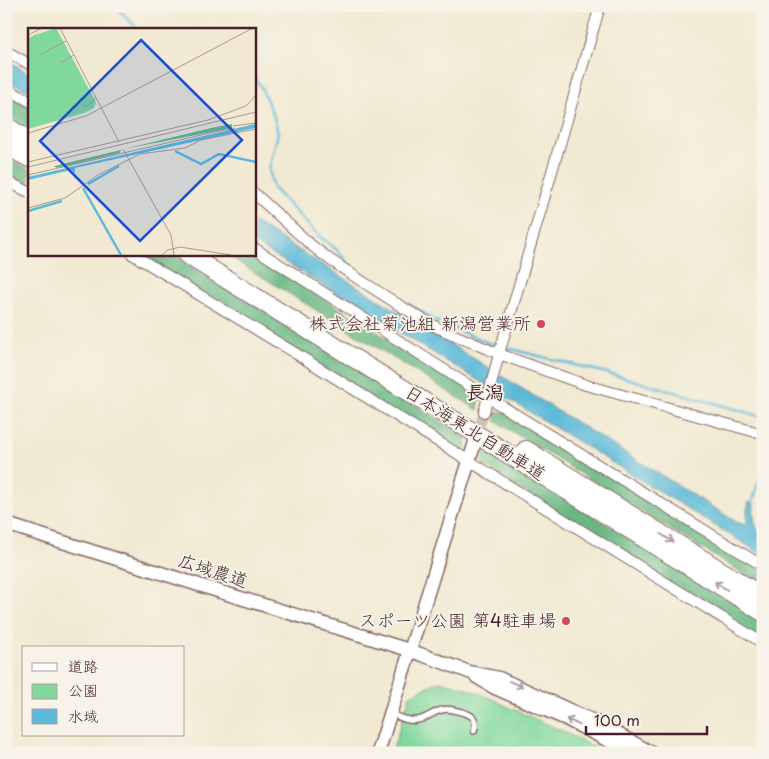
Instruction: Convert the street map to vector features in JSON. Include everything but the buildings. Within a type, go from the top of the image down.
[{"type":"highway","points":[[6,126],[28,142]]},
{"type":"highway","points":[[6,131],[28,142]]},
{"type":"highway","points":[[6,147],[28,158]]},
{"type":"highway","name":"日本海東北自動車道","points":[[188,255],[763,612]]},
{"type":"highway","name":"日本海東北自動車道","points":[[211,255],[763,597]]},
{"type":"street","points":[[484,412],[600,6]]},
{"type":"street","points":[[6,51],[28,63]]},
{"type":"street","points":[[6,88],[28,101]]},
{"type":"street","points":[[6,181],[28,192]]},
{"type":"street","points":[[255,194],[311,245],[360,280],[438,328],[501,349],[586,385],[763,434]]},
{"type":"street","points":[[255,249],[488,396],[763,566]]},
{"type":"street","points":[[134,255],[763,643]]},
{"type":"street","points":[[378,753],[470,461],[474,442]]},
{"type":"street","name":"広域農道","points":[[6,524],[410,650],[469,672]]},
{"type":"street","points":[[469,672],[495,688],[564,718],[632,753]]},
{"type":"street","points":[[469,672],[500,678],[528,690],[596,722],[652,753]]},
{"type":"lane","points":[[390,714],[416,721],[442,710],[450,709],[469,714],[474,719],[476,726],[474,731]]},
{"type":"green space","points":[[6,92],[28,105],[28,127],[6,114]]},
{"type":"green space","points":[[6,157],[28,168],[28,190],[6,179]]},
{"type":"green space","points":[[138,255],[174,255],[454,429],[467,440],[466,448],[455,450]]},
{"type":"green space","points":[[227,255],[254,255],[480,396],[478,410]]},
{"type":"green space","points":[[498,412],[507,412],[763,569],[763,586],[495,421]]},
{"type":"green space","points":[[486,452],[492,453],[763,621],[763,646],[482,464]]},
{"type":"green space","points":[[440,681],[489,697],[605,753],[392,753],[410,695]]},
{"type":"water","points":[[6,59],[28,73],[28,91],[6,79]]},
{"type":"water","points":[[255,223],[738,523],[747,523],[749,502],[754,503],[754,521],[757,529],[763,536],[763,555],[255,244]]},
{"type":"waterway","points":[[115,6],[137,28]]},
{"type":"waterway","points":[[255,78],[261,87],[274,117],[278,133],[269,169],[273,188],[319,236],[336,249],[353,269],[438,322],[498,345]]},
{"type":"waterway","points":[[503,347],[615,375],[763,417]]},
{"type":"waterway","points":[[752,505],[763,466]]},
{"type":"tunnel","points":[[476,439],[484,412]]},
{"type":"place","name":"株式会社菊池組 新潟営業所","points":[[541,324]]},
{"type":"place","name":"スポーツ公園 第4駐車場","points":[[566,621]]},
{"type":"district","name":"長潟","points":[[485,392]]}]
